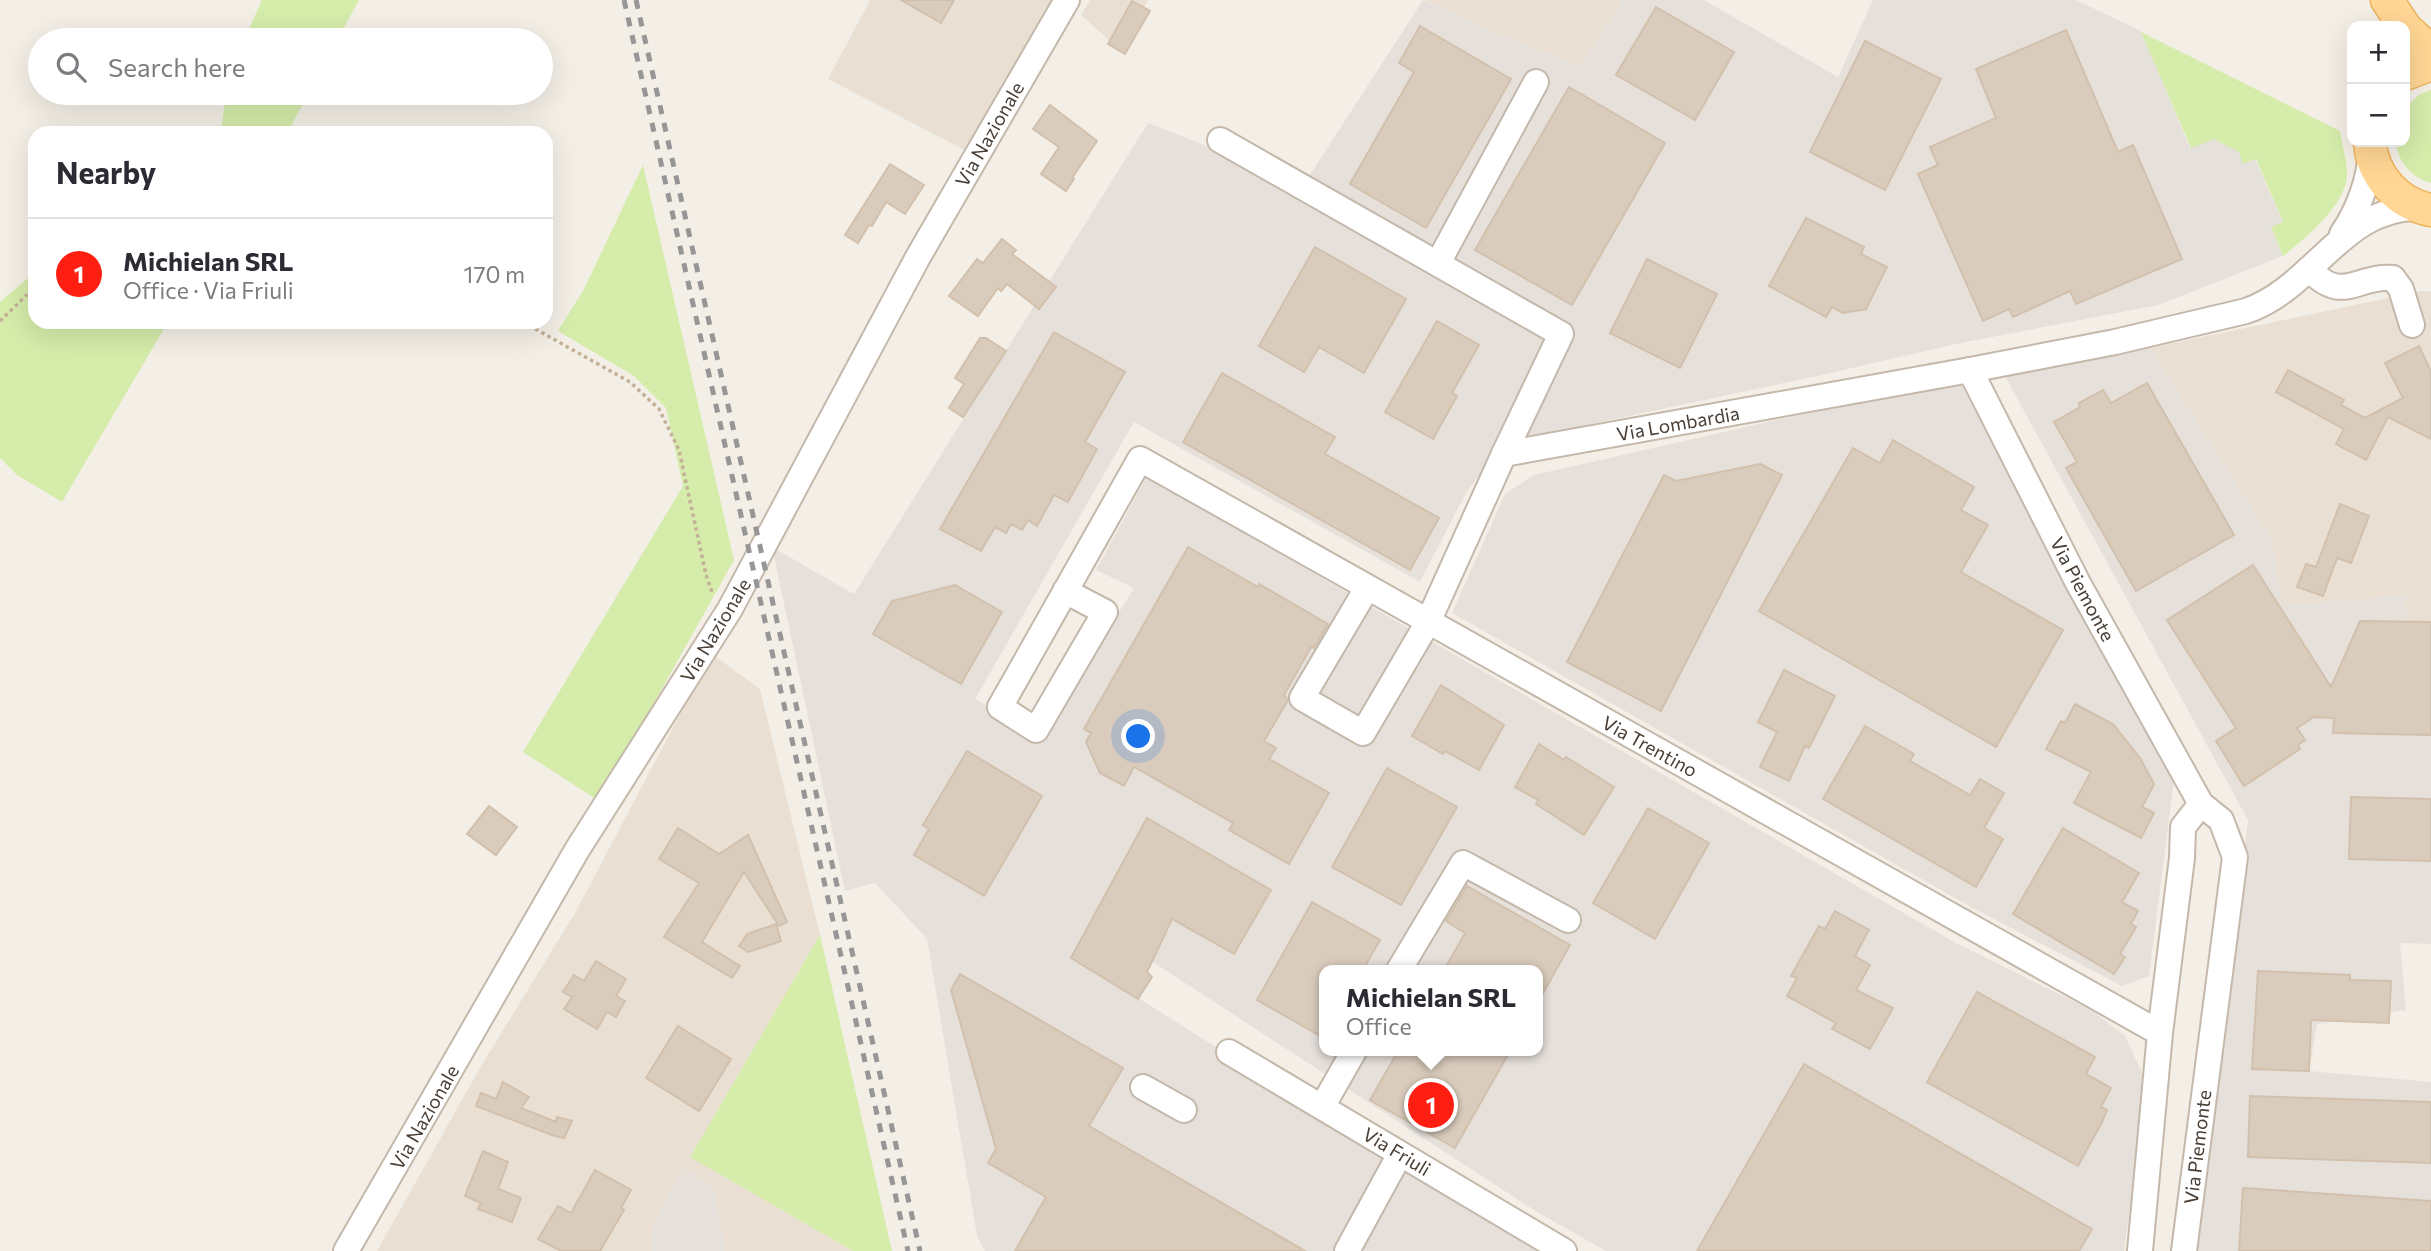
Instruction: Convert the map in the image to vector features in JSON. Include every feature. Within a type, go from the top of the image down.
[{"type":"main road","points":[[2378,0],[2382,21]]},
{"type":"main road","points":[[2387,0],[2400,21]]},
{"type":"main road","points":[[2410,32],[2431,51]]},
{"type":"main road","points":[[2410,72],[2431,64]]},
{"type":"main road","points":[[2370,147],[2377,169],[2388,186],[2403,199],[2428,209]]},
{"type":"street","name":"Via Nazionale","points":[[346,1251],[577,850],[730,609],[918,257],[1067,0]]},
{"type":"street","points":[[1438,263],[1536,82]]},
{"type":"street","points":[[1220,140],[1561,334],[1429,622],[1363,733],[1302,698],[1367,588]]},
{"type":"street","name":"Via Lombardia","points":[[2332,248],[2359,203],[2368,172],[2370,147]]},
{"type":"street","name":"Via Lombardia","points":[[1504,454],[1970,370],[2115,342],[2246,311],[2267,303],[2370,218],[2394,210],[2428,209]]},
{"type":"street","points":[[2309,269],[2325,284],[2339,288],[2393,278],[2401,289],[2412,325]]},
{"type":"street","name":"Via Piemonte","points":[[1970,370],[2078,583],[2201,804],[2221,820],[2235,858],[2183,1251]]},
{"type":"street","name":"Via Trentino","points":[[1065,591],[1140,458],[2160,1033]]},
{"type":"street","points":[[1065,591],[1105,612],[1036,730],[1000,707],[1065,591]]},
{"type":"street","points":[[2140,1251],[2160,1033],[2182,858],[2183,827],[2201,804]]},
{"type":"street","points":[[1402,965],[1464,863],[1568,920]]},
{"type":"street","name":"Via Friuli","points":[[1229,1052],[1564,1251]]},
{"type":"street","points":[[1322,1107],[1351,1056]]},
{"type":"street","points":[[1143,1087],[1184,1110]]},
{"type":"street","points":[[1347,1251],[1400,1154]]},
{"type":"path","points":[[0,321],[28,294]]},
{"type":"path","points":[[535,329],[630,382],[659,409],[679,450],[706,575],[715,601],[730,609]]},
{"type":"shaded area","points":[[870,0],[1056,0],[970,153],[828,79]]},
{"type":"shaded area","points":[[1090,0],[1148,0],[1121,51],[1081,15]]},
{"type":"shaded area","points":[[1423,0],[1522,44],[1581,66],[1623,0],[1704,0],[1838,77],[1873,0],[2076,0],[2141,31],[2190,148],[2214,139],[2255,159],[2283,223],[2271,228],[2283,256],[2158,305],[1956,344],[1534,436],[1494,455],[1466,493],[1420,582],[1134,422],[975,699],[1041,737],[1134,588],[1096,570],[1147,476],[1956,943],[2091,1010],[2125,1036],[2147,1083],[2124,1251],[1606,1251],[1537,1212],[1139,953],[1121,987],[1538,1251],[985,1251],[977,1236],[927,939],[875,883],[845,891],[772,547],[854,594],[1148,123],[1304,184]]},
{"type":"shaded area","points":[[1424,0],[1623,0],[1581,66],[1522,44]]},
{"type":"shaded area","points":[[2431,291],[2431,628],[2408,626],[2405,596],[2282,605],[2271,540],[2150,348]]},
{"type":"shaded area","points":[[2150,348],[2272,540],[2282,605],[2405,596],[2408,626],[2431,628],[2431,944],[2400,943],[2406,1010],[2317,1024],[2309,1071],[2431,1082],[2431,1251],[2197,1251],[2248,820],[2001,369],[2060,356]]},
{"type":"shaded area","points":[[1958,379],[2176,765],[2149,976],[2122,986],[1969,906],[1452,613],[1505,494],[1534,475]]},
{"type":"shaded area","points":[[712,654],[760,689],[820,935],[690,1157],[853,1251],[725,1251],[714,1190],[654,1225],[652,1251],[377,1251],[481,1066],[575,913]]},
{"type":"shaded area","points":[[684,1168],[714,1189],[725,1251],[652,1251],[654,1225]]},
{"type":"green space","points":[[262,0],[359,0],[344,28],[249,28]]},
{"type":"green space","points":[[2141,32],[2340,131],[2347,175],[2340,198],[2323,220],[2283,256],[2271,227],[2283,222],[2256,159],[2243,164],[2239,152],[2214,139],[2191,148]]},
{"type":"green space","points":[[2431,90],[2431,183],[2411,173],[2399,156],[2396,147],[2410,147],[2410,103],[2420,94]]},
{"type":"green space","points":[[224,105],[302,105],[291,126],[222,126]]},
{"type":"green space","points":[[643,165],[734,560],[599,801],[523,752],[683,486],[666,408],[634,376],[558,331],[584,289]]},
{"type":"green space","points":[[28,278],[28,329],[164,329],[62,502],[17,475],[0,458],[0,302]]},
{"type":"green space","points":[[820,935],[892,1251],[853,1251],[690,1157]]},
{"type":"building","points":[[901,0],[954,0],[941,23]]},
{"type":"building","points":[[1132,1],[1150,11],[1125,54],[1108,44]]},
{"type":"building","points":[[1656,7],[1734,52],[1695,120],[1616,75]]},
{"type":"building","points":[[1420,26],[1511,79],[1426,228],[1350,184],[1414,72],[1399,63]]},
{"type":"building","points":[[2066,30],[2118,152],[2133,145],[2182,259],[2076,304],[2070,291],[2013,317],[2009,309],[1983,321],[1918,174],[1938,165],[1930,147],[1996,118],[1976,69]]},
{"type":"building","points":[[1865,41],[1941,79],[1885,190],[1810,152]]},
{"type":"building","points":[[1569,87],[1665,143],[1572,305],[1475,250]]},
{"type":"building","points":[[1050,105],[1097,141],[1066,191],[1041,174],[1059,147],[1033,129]]},
{"type":"building","points":[[890,164],[924,185],[905,214],[886,202],[858,243],[845,235]]},
{"type":"building","points":[[1806,218],[1864,247],[1861,254],[1887,267],[1866,309],[1843,313],[1832,307],[1826,317],[1769,286]]},
{"type":"building","points":[[1002,239],[1016,250],[1012,254],[1056,287],[1039,309],[1007,284],[1001,291],[998,288],[978,316],[949,296],[977,259],[983,263]]},
{"type":"building","points":[[1315,247],[1406,299],[1364,373],[1319,347],[1304,372],[1259,346]]},
{"type":"building","points":[[1647,259],[1717,294],[1680,368],[1610,333]]},
{"type":"building","points":[[1437,321],[1479,345],[1452,393],[1457,396],[1433,439],[1385,412]]},
{"type":"building","points":[[1054,332],[1125,372],[1085,442],[1097,449],[1068,502],[1054,495],[1037,526],[1028,520],[1022,530],[1011,524],[1006,533],[995,527],[981,551],[940,529]]},
{"type":"building","points":[[980,338],[986,338],[1006,351],[963,417],[949,408],[964,384],[955,378]]},
{"type":"building","points":[[2419,346],[2431,371],[2431,439],[2388,417],[2366,460],[2336,444],[2344,429],[2276,392],[2288,370],[2344,400],[2341,405],[2365,418],[2403,398],[2385,363]]},
{"type":"building","points":[[1222,373],[1335,437],[1325,454],[1439,518],[1410,570],[1183,442]]},
{"type":"building","points":[[2147,383],[2234,535],[2136,591],[2066,468],[2077,462],[2054,422],[2080,407],[2079,403],[2103,390],[2111,403]]},
{"type":"building","points":[[1893,440],[1974,487],[1961,510],[1988,525],[1961,572],[2063,630],[1996,747],[1759,611],[1853,448],[1880,463]]},
{"type":"building","points":[[1760,464],[1782,475],[1661,711],[1567,662],[1664,475],[1676,481]]},
{"type":"building","points":[[2340,504],[2369,516],[2351,563],[2337,558],[2323,596],[2297,587],[2306,564],[2316,567]]},
{"type":"building","points":[[1188,547],[1328,624],[1314,648],[1311,647],[1284,695],[1288,700],[1264,741],[1276,748],[1269,759],[1329,793],[1289,864],[1229,830],[1233,823],[1134,767],[1124,786],[1100,773],[1086,742],[1091,733],[1084,729]]},
{"type":"building","points":[[2253,565],[2331,687],[2360,621],[2431,622],[2431,735],[2333,733],[2334,718],[2314,717],[2297,728],[2305,740],[2298,745],[2300,749],[2244,786],[2216,741],[2236,728],[2167,620]]},
{"type":"building","points":[[955,585],[1002,612],[961,684],[873,634],[892,601]]},
{"type":"building","points":[[1784,670],[1835,696],[1809,748],[1805,746],[1789,781],[1760,767],[1777,732],[1758,722]]},
{"type":"building","points":[[1441,685],[1504,725],[1479,770],[1412,736]]},
{"type":"building","points":[[2075,704],[2113,724],[2140,758],[2154,784],[2142,807],[2154,813],[2141,838],[2074,803],[2091,772],[2046,749],[2061,721],[2065,723]]},
{"type":"building","points":[[1865,726],[1914,754],[1910,761],[1970,795],[1980,779],[2004,793],[1984,828],[2003,839],[1976,887],[1823,799]]},
{"type":"building","points":[[1539,744],[1564,760],[1566,757],[1614,787],[1584,835],[1536,804],[1538,800],[1515,787]]},
{"type":"building","points":[[967,751],[1042,796],[984,896],[914,855],[929,829],[923,825]]},
{"type":"building","points":[[1387,768],[1457,807],[1401,905],[1332,867]]},
{"type":"building","points":[[2351,797],[2431,799],[2431,861],[2349,859]]},
{"type":"building","points":[[489,806],[517,827],[496,855],[467,834]]},
{"type":"building","points":[[1648,808],[1709,843],[1655,939],[1593,903]]},
{"type":"building","points":[[1147,818],[1271,890],[1234,954],[1172,919],[1147,972],[1152,977],[1138,999],[1071,958]]},
{"type":"building","points":[[678,828],[719,854],[748,835],[787,922],[779,926],[744,872],[702,942],[740,966],[732,978],[664,937],[699,883],[659,859]]},
{"type":"building","points":[[2063,828],[2139,873],[2122,902],[2138,911],[2131,924],[2136,927],[2120,954],[2125,957],[2114,974],[2013,914]]},
{"type":"building","points":[[1467,886],[1570,945],[1543,993],[1543,965],[1447,965],[1465,933],[1446,921]]},
{"type":"building","points":[[1312,902],[1380,940],[1366,965],[1319,965],[1319,1035],[1257,1000]]},
{"type":"building","points":[[1835,911],[1869,930],[1855,956],[1870,965],[1856,990],[1893,1008],[1870,1049],[1832,1029],[1836,1023],[1787,996],[1797,978],[1791,976],[1819,926],[1825,929]]},
{"type":"building","points":[[776,924],[781,941],[748,952],[739,946],[747,934]]},
{"type":"building","points":[[596,961],[626,979],[616,996],[625,1001],[616,1017],[607,1012],[597,1029],[564,1009],[572,997],[563,992],[574,975],[584,981]]},
{"type":"building","points":[[2258,971],[2350,975],[2350,980],[2391,981],[2389,1023],[2311,1020],[2309,1071],[2252,1069]]},
{"type":"building","points":[[960,974],[1123,1068],[1089,1126],[1305,1251],[1015,1251],[1046,1197],[988,1163],[996,1149],[951,990]]},
{"type":"building","points":[[1977,992],[2095,1057],[2086,1074],[2111,1088],[2101,1107],[2107,1110],[2102,1122],[2078,1166],[1927,1082]]},
{"type":"building","points":[[678,1026],[731,1059],[699,1111],[646,1078]]},
{"type":"building","points":[[1395,1056],[1507,1056],[1455,1148],[1370,1100]]},
{"type":"building","points":[[1804,1064],[2092,1229],[2079,1251],[1697,1251]]},
{"type":"building","points":[[503,1082],[529,1097],[521,1108],[556,1122],[557,1117],[572,1121],[564,1138],[476,1106],[481,1093],[496,1099]]},
{"type":"building","points":[[2250,1096],[2431,1102],[2431,1163],[2248,1157]]},
{"type":"building","points":[[483,1151],[508,1162],[498,1189],[521,1198],[512,1222],[478,1209],[481,1203],[465,1196]]},
{"type":"building","points":[[595,1170],[631,1190],[621,1208],[624,1210],[600,1251],[561,1251],[538,1239],[558,1206],[571,1213]]},
{"type":"building","points":[[2243,1188],[2431,1201],[2431,1251],[2239,1251]]},
{"type":"railway","points":[[624,0],[908,1251]]},
{"type":"railway","points":[[636,0],[920,1251]]},
{"type":"place","name":"Michielan SRL","points":[[1431,1105]]}]
